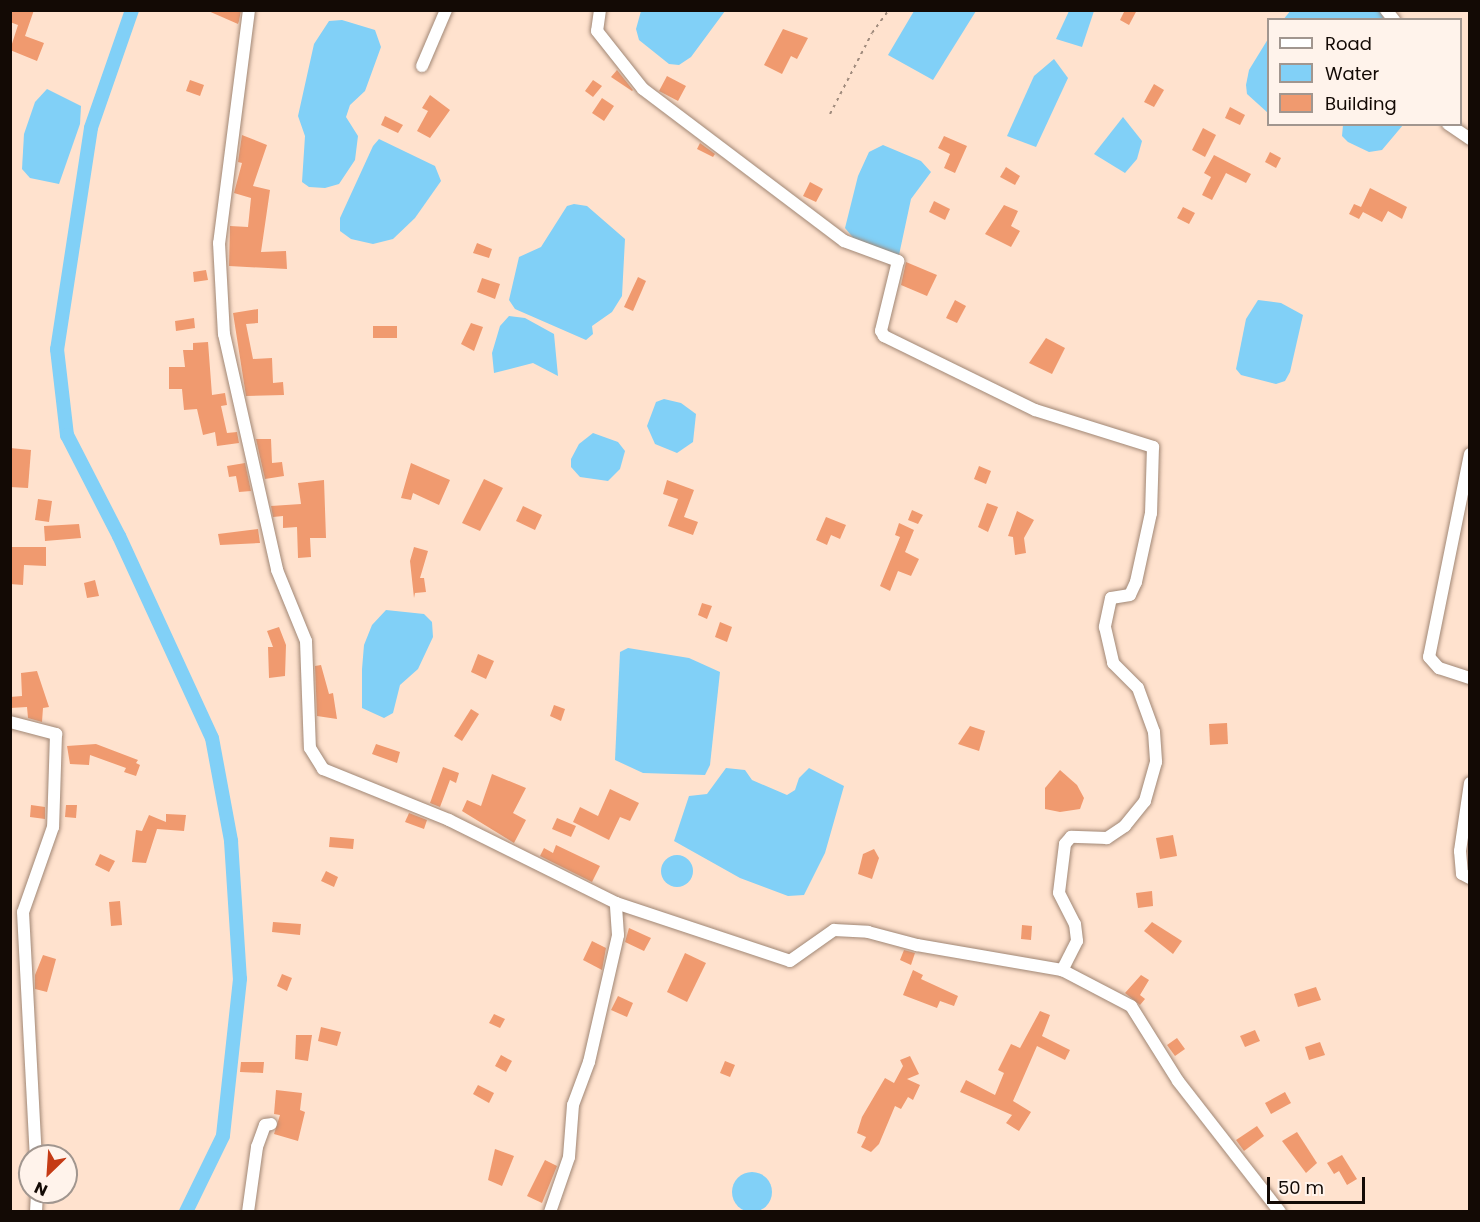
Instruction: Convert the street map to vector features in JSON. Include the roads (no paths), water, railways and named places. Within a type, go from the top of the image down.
[{"type":"street","points":[[249,10],[219,243],[224,334],[277,570],[306,640],[310,748],[323,770],[449,820],[616,903],[790,962],[834,930],[868,932],[917,945],[1062,970],[1131,1006],[1178,1081],[1273,1210]]},
{"type":"street","points":[[422,66],[446,10]]},
{"type":"street","points":[[600,10],[597,31],[643,88],[844,241],[898,261],[881,331],[884,336],[1035,410],[1153,447],[1151,513],[1136,582],[1130,595],[1112,598],[1105,627],[1113,663],[1138,688],[1154,732],[1156,762],[1145,801],[1125,826],[1107,838],[1071,837],[1065,844],[1059,893],[1075,924],[1077,941],[1062,970]]},
{"type":"street","points":[[1451,126],[1470,138]]},
{"type":"street","points":[[1470,454],[1429,657],[1439,668],[1470,678]]},
{"type":"street","points":[[10,722],[57,734],[53,827],[23,912],[35,1144]]},
{"type":"street","points":[[1470,783],[1460,851],[1462,874],[1470,878]]},
{"type":"street","points":[[550,1212],[569,1156],[573,1105],[589,1062],[618,935],[616,903]]},
{"type":"street","points":[[248,1212],[257,1148],[265,1125],[271,1124]]},
{"type":"water","points":[[641,10],[725,11],[691,57],[679,65],[669,64],[639,40],[636,29]]},
{"type":"water","points":[[1291,10],[1380,11],[1384,18],[1285,18]]},
{"type":"water","points":[[914,11],[976,11],[933,80],[888,55]]},
{"type":"water","points":[[1069,11],[1094,11],[1082,47],[1056,39]]},
{"type":"water","points":[[342,20],[375,30],[381,47],[365,91],[350,105],[346,117],[358,136],[355,160],[339,184],[325,188],[309,187],[302,182],[305,136],[298,116],[314,44],[329,21]]},
{"type":"water","points":[[1267,41],[1267,112],[1247,94],[1249,70]]},
{"type":"water","points":[[1054,59],[1068,78],[1036,147],[1007,136],[1034,76]]},
{"type":"water","points":[[47,89],[81,106],[80,124],[59,184],[30,178],[22,169],[24,134],[35,102]]},
{"type":"water","points":[[1123,117],[1142,141],[1137,159],[1125,173],[1094,154]]},
{"type":"water","points":[[1343,126],[1402,126],[1382,150],[1369,152],[1348,142],[1342,136]]},
{"type":"water","points":[[379,139],[435,166],[441,181],[415,218],[393,239],[373,244],[351,239],[340,231],[340,218],[373,146]]},
{"type":"water","points":[[883,145],[921,161],[931,172],[911,199],[899,255],[855,240],[845,228],[858,176],[869,152]]},
{"type":"water","points":[[574,204],[587,206],[625,239],[622,296],[612,312],[592,326],[593,334],[586,340],[515,309],[509,300],[519,257],[541,247],[567,206]]},
{"type":"water","points":[[1258,300],[1281,303],[1303,315],[1290,372],[1285,381],[1276,384],[1241,375],[1236,369],[1246,319]]},
{"type":"water","points":[[509,316],[525,318],[554,334],[558,376],[533,363],[494,373],[492,353],[500,326]]},
{"type":"water","points":[[664,399],[681,403],[696,414],[693,442],[677,453],[655,444],[647,426],[656,402]]},
{"type":"water","points":[[593,433],[618,442],[625,451],[620,469],[608,481],[580,477],[571,467],[571,459],[579,444]]},
{"type":"water","points":[[386,610],[424,614],[432,622],[433,637],[418,669],[400,685],[393,713],[384,718],[362,708],[362,669],[364,645],[372,625]]},
{"type":"water","points":[[628,648],[689,658],[720,672],[710,765],[705,775],[643,773],[615,760],[620,652]]},
{"type":"water","points":[[726,768],[745,770],[752,780],[787,795],[795,790],[799,778],[809,768],[844,786],[825,853],[804,895],[788,896],[740,878],[674,841],[689,796],[707,794]]},
{"type":"water","points":[[677,855],[688,860],[693,871],[688,882],[677,887],[666,882],[661,871],[666,860]]},
{"type":"water","points":[[752,1172],[760,1173],[766,1178],[771,1184],[771,1200],[766,1206],[760,1211],[752,1212],[744,1211],[738,1206],[733,1200],[732,1192],[733,1184],[738,1178],[744,1173]]},
{"type":"waterway","points":[[132,10],[91,128],[57,349],[67,435],[119,536],[212,738],[231,841],[240,979],[223,1136],[186,1212]]}]
